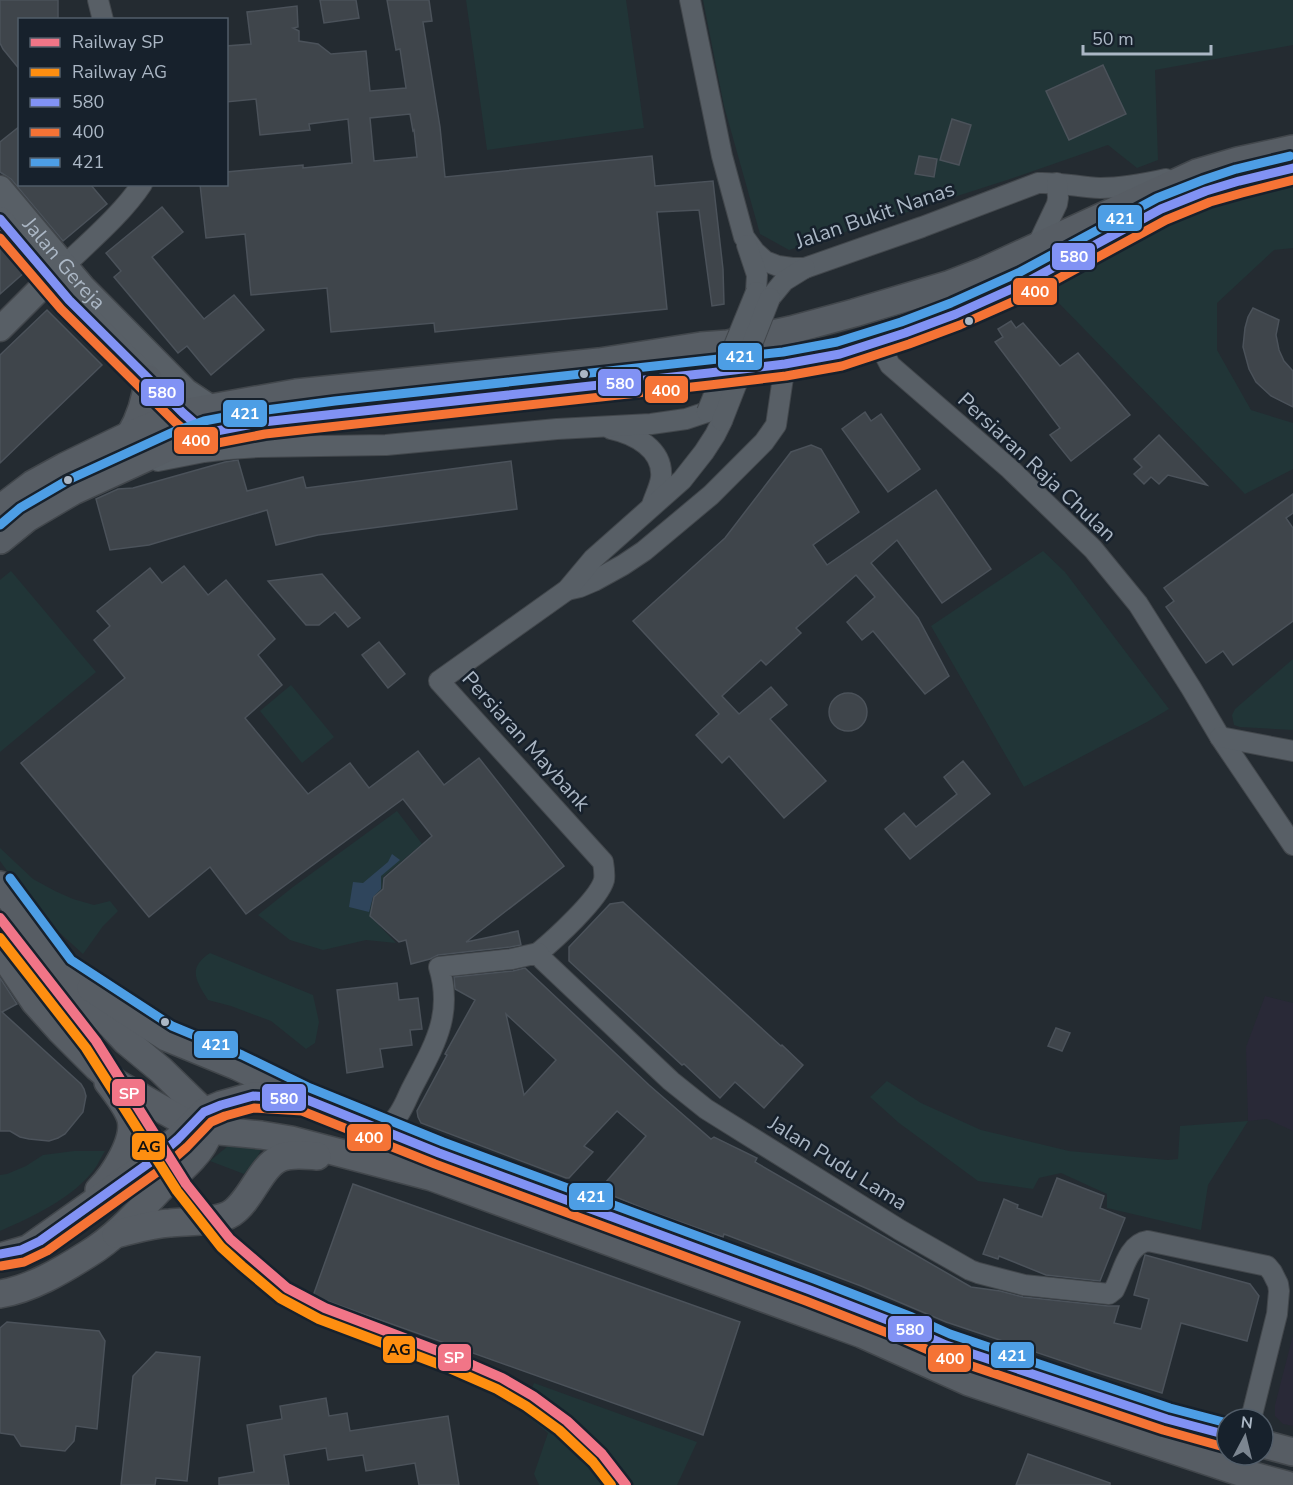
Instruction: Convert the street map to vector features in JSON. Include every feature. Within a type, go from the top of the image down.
[{"type":"main road","points":[[878,342],[873,328],[884,315],[948,285],[984,271],[1197,173],[1293,149]]},
{"type":"main road","points":[[0,509],[33,484],[64,466],[183,413],[208,420],[263,422],[785,364],[840,354],[956,314],[1025,283],[1161,209],[1206,191],[1293,168]]},
{"type":"main road","points":[[0,540],[46,506],[125,466],[178,443],[208,420],[296,393],[599,362],[728,344],[791,330],[948,285]]},
{"type":"main road","points":[[791,330],[845,325],[858,329],[878,342]]},
{"type":"main road","points":[[130,435],[139,421],[148,379]]},
{"type":"main road","points":[[0,885],[78,990],[126,1041],[168,1076],[201,1122],[205,1141],[194,1157],[116,1234],[89,1254],[40,1282],[10,1293],[0,1294]]},
{"type":"main road","points":[[0,950],[34,1002],[97,1067],[116,1083],[201,1122],[291,1140],[432,1177],[862,1334],[969,1382],[1235,1471],[1287,1485]]},
{"type":"main road","points":[[63,969],[166,1038],[237,1066],[305,1099],[371,1126],[908,1328],[946,1345],[1167,1419],[1215,1432]]},
{"type":"main road","points":[[73,1217],[114,1173],[124,1155],[130,1136],[131,1119],[97,1067]]},
{"type":"main road","points":[[5,1255],[28,1249],[156,1158],[221,1105],[253,1096],[305,1099]]},
{"type":"main road","points":[[116,1234],[170,1223],[196,1222],[231,1214],[242,1204],[273,1162],[281,1157],[305,1155],[361,1158]]},
{"type":"main road","points":[[1275,1447],[1293,1452]]},
{"type":"street","points":[[98,0],[102,18]]},
{"type":"street","name":"Jalan Bukit Nanas","points":[[690,0],[722,156],[744,237],[765,261],[785,267],[806,268],[1038,183],[1100,188],[1124,187],[1197,173]]},
{"type":"street","points":[[1037,246],[1057,204],[1057,183]]},
{"type":"street","points":[[0,329],[129,202],[141,186]]},
{"type":"street","name":"Jalan Gereja","points":[[0,188],[57,272],[69,300],[183,413]]},
{"type":"street","name":"Jalan Gereja","points":[[0,219],[57,272],[107,312],[186,391],[208,420]]},
{"type":"street","points":[[744,237],[763,295]]},
{"type":"street","name":"Persiaran Maybank","points":[[537,953],[552,942],[599,892],[604,878],[603,862],[439,681],[567,590],[593,559],[682,480],[709,443],[714,417],[763,295],[806,268]]},
{"type":"street","name":"Persiaran Raja Chulan","points":[[878,342],[890,365],[1010,469],[1094,549],[1138,604],[1220,737],[1287,819],[1293,845]]},
{"type":"street","name":"Persiaran Maybank","points":[[567,590],[594,581],[644,551],[711,495],[764,442],[777,425],[785,364]]},
{"type":"street","points":[[125,466],[229,449],[386,445],[714,417]]},
{"type":"street","points":[[599,426],[631,434],[654,452],[660,464],[661,477],[652,505]]},
{"type":"street","points":[[0,492],[33,484]]},
{"type":"street","points":[[1220,737],[1293,751]]},
{"type":"street","points":[[371,1126],[387,1125],[395,1118],[439,1034],[444,1002],[440,967],[512,959],[537,953]]},
{"type":"street","name":"Jalan Pudu Lama","points":[[537,953],[671,1081],[706,1109],[900,1230],[970,1270],[1024,1285],[1109,1294],[1114,1290],[1133,1249],[1141,1242],[1148,1241],[1267,1266],[1278,1284],[1277,1314],[1254,1407]]},
{"type":"shaded area","points":[[1265,996],[1293,1003],[1293,1131],[1267,1119],[1248,1121],[1246,1047]]},
{"type":"shaded area","points":[[1293,1335],[1293,1426],[1283,1424],[1275,1416],[1275,1405]]},
{"type":"green space","points":[[466,0],[626,0],[644,128],[487,150]]},
{"type":"green space","points":[[703,0],[1293,0],[1293,45],[1155,70],[1158,160],[1137,168],[1108,145],[789,250],[760,234],[724,106]]},
{"type":"green space","points":[[1293,186],[1293,248],[1274,250],[1217,303],[1217,350],[1251,410],[1293,423],[1293,469],[1245,494],[1048,292],[1157,227],[1241,194]]},
{"type":"green space","points":[[1043,551],[1065,572],[1169,709],[1024,787],[931,626]]},
{"type":"green space","points":[[11,571],[96,672],[0,752],[0,580]]},
{"type":"green space","points":[[1293,659],[1293,730],[1234,725],[1232,715],[1235,709]]},
{"type":"green space","points":[[291,685],[334,737],[302,763],[260,711]]},
{"type":"green space","points":[[397,811],[422,844],[383,877],[382,889],[373,897],[370,916],[396,943],[366,940],[323,950],[290,940],[258,915],[293,887]]},
{"type":"green space","points":[[0,848],[33,879],[55,891],[94,905],[110,901],[118,911],[103,926],[83,954],[38,913],[0,861]]},
{"type":"green space","points":[[210,953],[313,995],[319,1022],[315,1043],[306,1049],[271,1021],[208,1000],[197,981],[196,969]]},
{"type":"green space","points":[[887,1081],[921,1103],[981,1130],[1069,1151],[1178,1159],[1180,1126],[1248,1121],[1208,1185],[1201,1230],[1107,1208],[1107,1194],[1061,1173],[1039,1178],[1033,1189],[978,1181],[899,1123],[870,1097]]},
{"type":"green space","points":[[266,1139],[258,1156],[244,1174],[210,1161],[235,1140]]},
{"type":"green space","points":[[74,1151],[105,1151],[93,1171],[74,1190],[38,1213],[0,1231],[0,1175],[26,1166],[43,1155]]},
{"type":"green space","points":[[534,1383],[697,1442],[677,1485],[539,1485],[534,1474],[548,1433],[522,1412]]},
{"type":"water","points":[[392,854],[400,860],[381,876],[381,889],[373,897],[369,912],[349,907],[353,882],[363,883],[388,862]]},
{"type":"building","points":[[0,0],[58,0],[58,18],[18,18],[18,68],[0,43]]},
{"type":"building","points":[[320,0],[356,0],[359,18],[324,23]]},
{"type":"building","points":[[387,0],[429,0],[432,21],[423,22],[440,127],[445,177],[652,156],[655,186],[713,181],[723,269],[724,304],[712,306],[699,210],[657,212],[667,309],[435,332],[434,323],[331,332],[327,288],[251,295],[245,234],[206,238],[200,186],[228,186],[228,172],[352,163],[348,119],[309,124],[310,130],[260,135],[256,99],[228,102],[228,46],[251,44],[247,12],[297,6],[298,27],[293,28],[299,31],[299,41],[318,44],[331,54],[366,51],[370,91],[406,88],[400,49],[396,50]],"holes":[[[410,114],[417,157],[374,161],[370,118]]]},
{"type":"building","points":[[1103,65],[1126,114],[1069,140],[1046,91]]},
{"type":"building","points":[[952,119],[971,125],[959,165],[940,160]]},
{"type":"building","points":[[18,128],[18,186],[92,186],[107,204],[63,241],[11,179],[0,172],[0,142]]},
{"type":"building","points":[[919,156],[937,159],[934,177],[915,174]]},
{"type":"building","points":[[162,207],[183,232],[152,257],[204,319],[234,295],[264,330],[211,375],[187,346],[178,353],[114,277],[121,271],[106,253]]},
{"type":"building","points":[[0,243],[25,272],[0,294]]},
{"type":"building","points":[[1253,308],[1279,320],[1276,335],[1279,350],[1284,361],[1293,371],[1293,407],[1271,396],[1256,382],[1249,369],[1243,347],[1245,328]]},
{"type":"building","points":[[47,310],[102,365],[0,463],[0,355]]},
{"type":"building","points":[[1011,321],[1016,328],[1023,323],[1060,366],[1078,353],[1130,415],[1071,461],[1050,435],[1060,428],[995,342],[1003,337],[998,329]]},
{"type":"building","points":[[865,412],[871,421],[881,414],[920,469],[888,492],[842,429]]},
{"type":"building","points":[[1159,435],[1207,485],[1168,475],[1159,484],[1151,477],[1144,484],[1134,474],[1142,467],[1134,459]]},
{"type":"building","points":[[811,445],[821,449],[859,512],[813,545],[827,565],[936,490],[991,569],[942,603],[897,540],[871,563],[918,618],[949,676],[925,694],[873,631],[862,640],[847,622],[875,597],[856,575],[796,628],[801,633],[766,665],[761,660],[722,696],[739,714],[771,687],[787,705],[770,719],[826,781],[784,818],[729,756],[722,763],[696,735],[719,714],[633,621],[725,538],[791,452]]},
{"type":"building","points":[[238,460],[247,491],[303,477],[306,488],[511,461],[517,509],[318,535],[276,545],[267,510],[149,545],[110,550],[96,499],[118,489],[133,488]]},
{"type":"building","points":[[1293,494],[1293,513],[1286,518],[1293,528],[1293,621],[1233,665],[1223,651],[1206,663],[1166,607],[1174,601],[1164,588]]},
{"type":"building","points":[[184,566],[208,595],[226,580],[275,639],[258,655],[282,685],[245,718],[308,794],[350,763],[369,788],[418,751],[444,785],[479,758],[564,866],[466,942],[518,931],[521,945],[438,955],[411,964],[406,940],[399,942],[370,916],[374,897],[383,889],[384,878],[432,836],[403,799],[246,914],[210,867],[149,917],[21,763],[125,678],[94,640],[110,626],[97,611],[150,568],[162,583]]},
{"type":"building","points":[[322,574],[360,618],[348,627],[335,612],[319,625],[306,625],[268,581]]},
{"type":"building","points":[[379,642],[405,674],[388,688],[362,655]]},
{"type":"building","points":[[848,693],[861,699],[867,712],[861,725],[848,731],[835,725],[829,712],[835,699]]},
{"type":"building","points":[[963,761],[990,794],[910,859],[885,829],[904,813],[916,827],[957,794],[944,777]]},
{"type":"building","points":[[623,902],[803,1065],[764,1108],[735,1082],[720,1098],[569,961],[569,947],[610,904]]},
{"type":"building","points":[[525,968],[649,1085],[711,1139],[714,1137],[757,1158],[755,1162],[971,1287],[1023,1297],[1119,1306],[1114,1323],[1141,1329],[1149,1299],[1134,1295],[1145,1255],[1250,1284],[1259,1296],[1247,1341],[1181,1323],[1162,1393],[946,1322],[861,1286],[724,1234],[723,1237],[652,1212],[599,1190],[646,1136],[617,1111],[584,1146],[593,1152],[569,1178],[421,1123],[417,1111],[475,1000],[455,989],[454,977]],"holes":[[[506,1014],[556,1060],[524,1095]]]},
{"type":"building","points":[[0,978],[17,1004],[2,1012],[84,1089],[86,1096],[83,1112],[65,1134],[49,1141],[29,1139],[10,1131],[0,1131]]},
{"type":"building","points":[[397,983],[399,1000],[418,998],[422,1029],[410,1030],[412,1045],[380,1049],[383,1067],[347,1073],[337,990]]},
{"type":"building","points":[[1056,1028],[1070,1033],[1062,1051],[1048,1046]]},
{"type":"building","points":[[1057,1178],[1104,1196],[1100,1208],[1125,1218],[1100,1281],[1046,1275],[999,1256],[998,1259],[983,1254],[1004,1199],[1018,1205],[1017,1208],[1042,1217]]},
{"type":"building","points":[[353,1184],[740,1322],[703,1435],[313,1296]]},
{"type":"building","points":[[7,1322],[99,1331],[105,1341],[97,1429],[76,1426],[74,1441],[65,1451],[21,1446],[14,1435],[0,1433],[0,1328]]},
{"type":"building","points":[[156,1352],[200,1357],[187,1481],[156,1478],[155,1485],[121,1485],[133,1376]]},
{"type":"building","points":[[326,1398],[329,1416],[347,1413],[350,1431],[448,1416],[459,1485],[419,1485],[415,1463],[366,1471],[363,1455],[328,1460],[326,1448],[284,1455],[289,1485],[219,1485],[219,1478],[254,1472],[247,1425],[282,1419],[280,1406]]},
{"type":"building","points":[[1028,1454],[1110,1483],[1110,1485],[1016,1485]]},
{"type":"rail line","name":"SP","points":[[0,918],[96,1041],[186,1184],[230,1239],[287,1288],[325,1308],[454,1357],[502,1378],[533,1396],[567,1421],[602,1454],[626,1485]]},
{"type":"rail line","name":"AG","points":[[0,938],[86,1048],[177,1191],[221,1247],[242,1266],[280,1298],[319,1319],[449,1368],[497,1389],[526,1406],[559,1430],[593,1462],[611,1485]]},
{"type":"transit line","name":"421","points":[[0,525],[20,508],[68,480],[173,432],[204,421],[251,412],[335,401],[783,352],[837,342],[951,303],[1020,272],[1157,198],[1236,169],[1290,156]]},
{"type":"transit line","name":"580","points":[[0,219],[69,300],[206,433],[263,422],[709,373],[785,364],[840,354],[956,314],[1025,283],[1161,209],[1206,191],[1293,168]]},
{"type":"transit line","name":"400","points":[[0,238],[61,309],[175,422],[199,443],[207,445],[265,434],[710,385],[786,376],[842,366],[960,325],[1030,294],[1166,220],[1210,202],[1293,180]]},
{"type":"transit line","name":"421","points":[[10,878],[71,960],[172,1026],[242,1055],[310,1088],[443,1142],[814,1279],[950,1334],[1170,1408],[1215,1420]]},
{"type":"transit line","name":"580","points":[[0,1254],[21,1250],[40,1241],[156,1158],[204,1112],[253,1096],[305,1099],[439,1153],[810,1290],[946,1345],[1167,1419],[1215,1432]]},
{"type":"transit line","name":"400","points":[[1,1266],[24,1262],[47,1251],[163,1168],[211,1122],[254,1108],[302,1111],[435,1164],[806,1301],[942,1356],[1163,1430],[1215,1444]]}]
